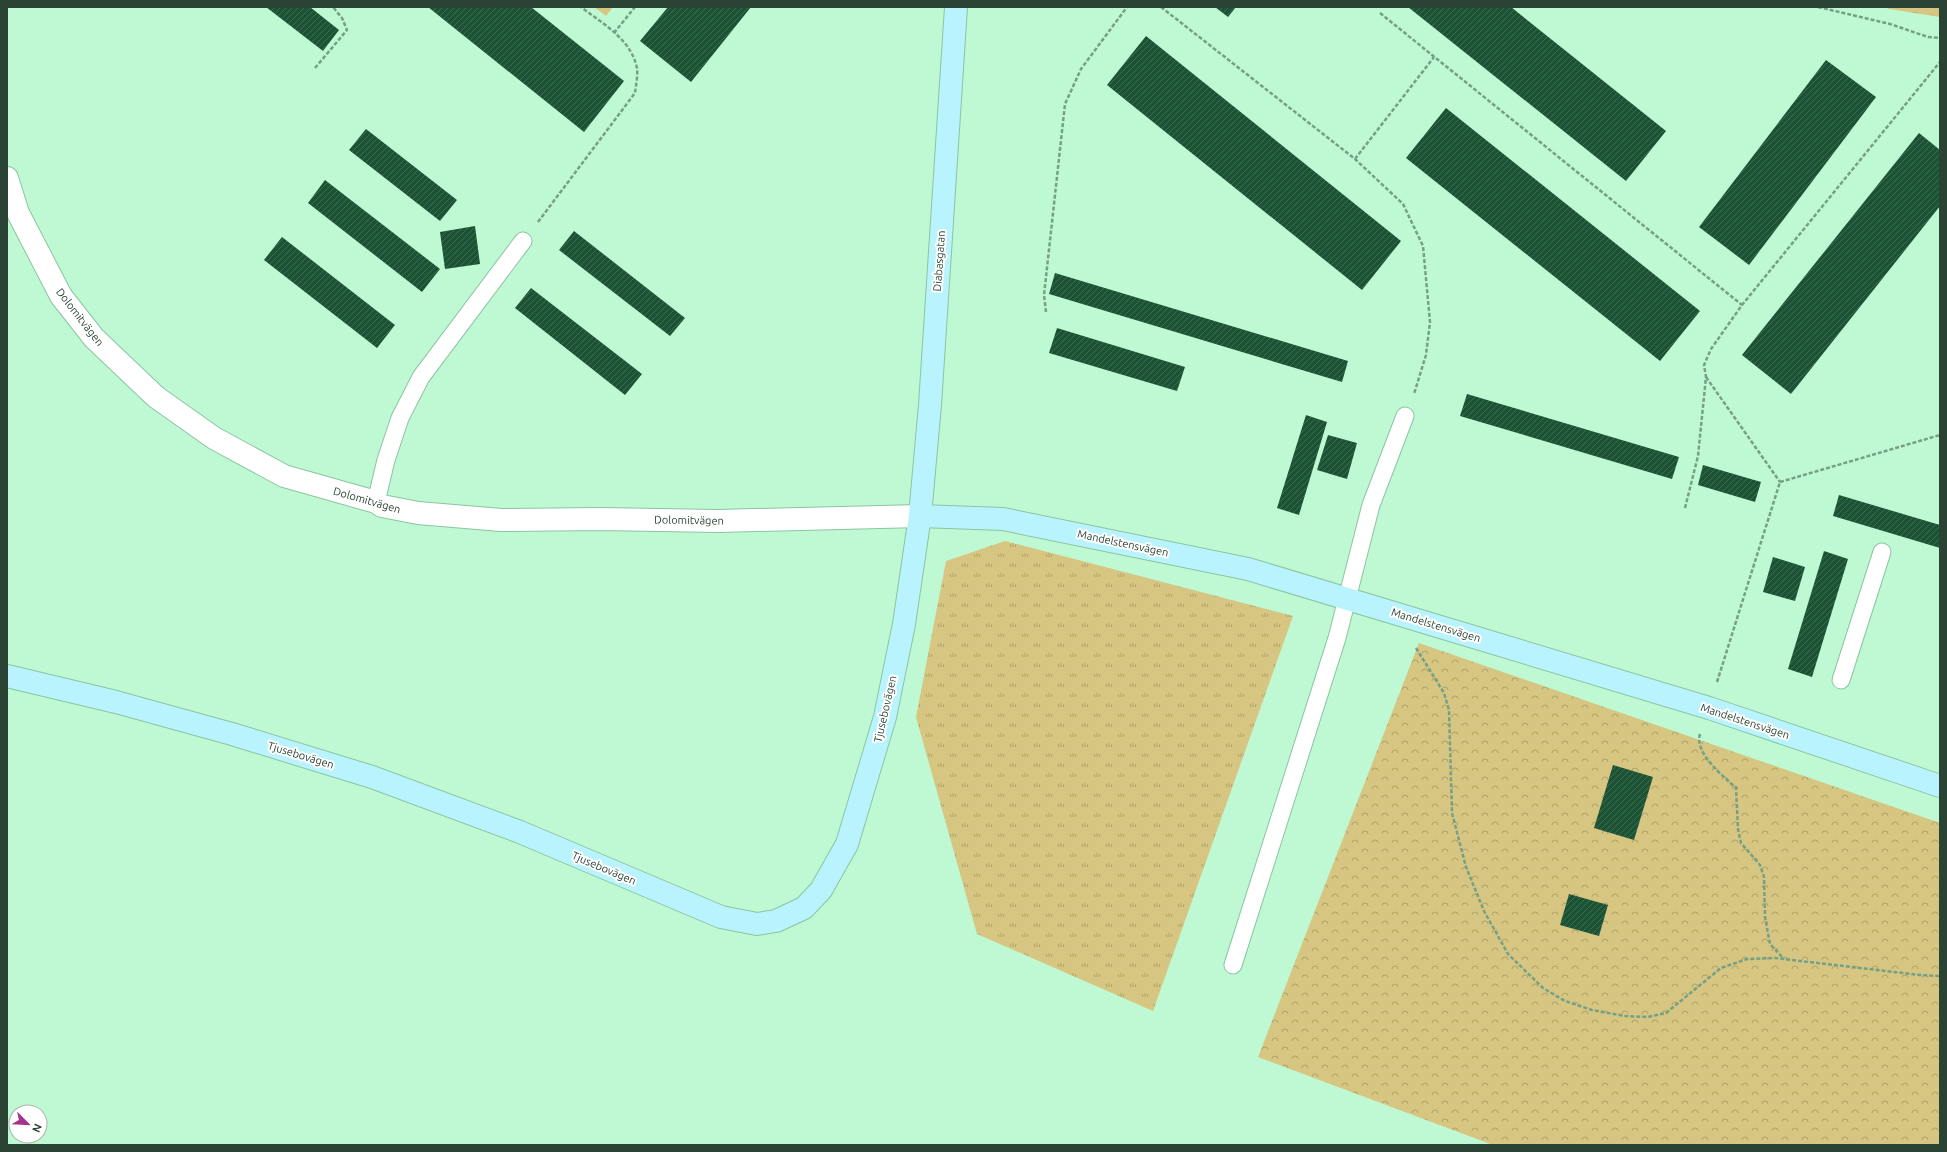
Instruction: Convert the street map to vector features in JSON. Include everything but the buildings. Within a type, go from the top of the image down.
[{"type":"street","name":"Diabasgatan","points":[[920,516],[930,405],[956,7]]},
{"type":"street","name":"Dolomitvägen","points":[[7,178],[18,214],[61,296],[94,338],[156,397],[214,438],[284,476],[376,502],[382,506],[418,513],[501,520],[600,519],[718,521],[920,516]]},
{"type":"street","name":"Mandelstensvägen","points":[[920,516],[1003,519],[1044,526],[1248,569],[1392,611],[1709,708],[1940,786]]},
{"type":"street","name":"Tjusebovägen","points":[[7,676],[145,710],[232,734],[372,777],[520,832],[721,917],[757,924],[776,921],[804,908],[821,890],[847,844],[885,717],[904,624],[920,516]]},
{"type":"lane","points":[[376,502],[386,460],[400,418],[421,377],[524,241]]},
{"type":"lane","points":[[1233,965],[1337,638],[1371,505],[1405,416]]},
{"type":"lane","points":[[1841,680],[1882,552]]},
{"type":"path","points":[[315,68],[347,30],[342,18],[333,7]]},
{"type":"path","points":[[524,241],[635,93],[637,69],[630,50],[623,40],[581,7]]},
{"type":"path","points":[[614,33],[635,7]]},
{"type":"path","points":[[1046,312],[1044,295],[1065,104],[1081,69],[1127,7]]},
{"type":"path","points":[[1161,7],[1355,159],[1403,204],[1423,246],[1430,322],[1426,355],[1419,381],[1405,416]]},
{"type":"path","points":[[1818,7],[1890,24],[1928,36],[1940,38]]},
{"type":"path","points":[[1380,13],[1742,305]]},
{"type":"path","points":[[1355,159],[1434,57]]},
{"type":"path","points":[[1685,508],[1698,456],[1706,377],[1704,365],[1711,349],[1742,305],[1940,62]]},
{"type":"path","points":[[1706,377],[1780,482]]},
{"type":"path","points":[[1780,482],[1940,435]]},
{"type":"path","points":[[1780,482],[1699,739],[1707,759],[1736,788],[1738,829],[1741,843],[1760,865],[1764,877],[1765,917],[1770,944],[1784,959]]},
{"type":"path","points":[[1392,611],[1444,693],[1449,710],[1452,813],[1466,867],[1484,911],[1508,954],[1543,988],[1565,1001],[1592,1010],[1625,1016],[1648,1017],[1666,1013],[1721,968],[1747,959],[1784,959],[1940,976]]},
{"type":"green space","points":[[594,7],[613,7],[606,16]]},
{"type":"green space","points":[[1884,7],[1940,7],[1940,17],[1889,9]]},
{"type":"green space","points":[[1915,7],[1940,7],[1940,15],[1914,12]]},
{"type":"green space","points":[[1005,541],[1293,616],[1153,1011],[977,934],[916,717],[946,561]]},
{"type":"green space","points":[[1419,643],[1940,823],[1940,1145],[1493,1145],[1258,1057]]}]
